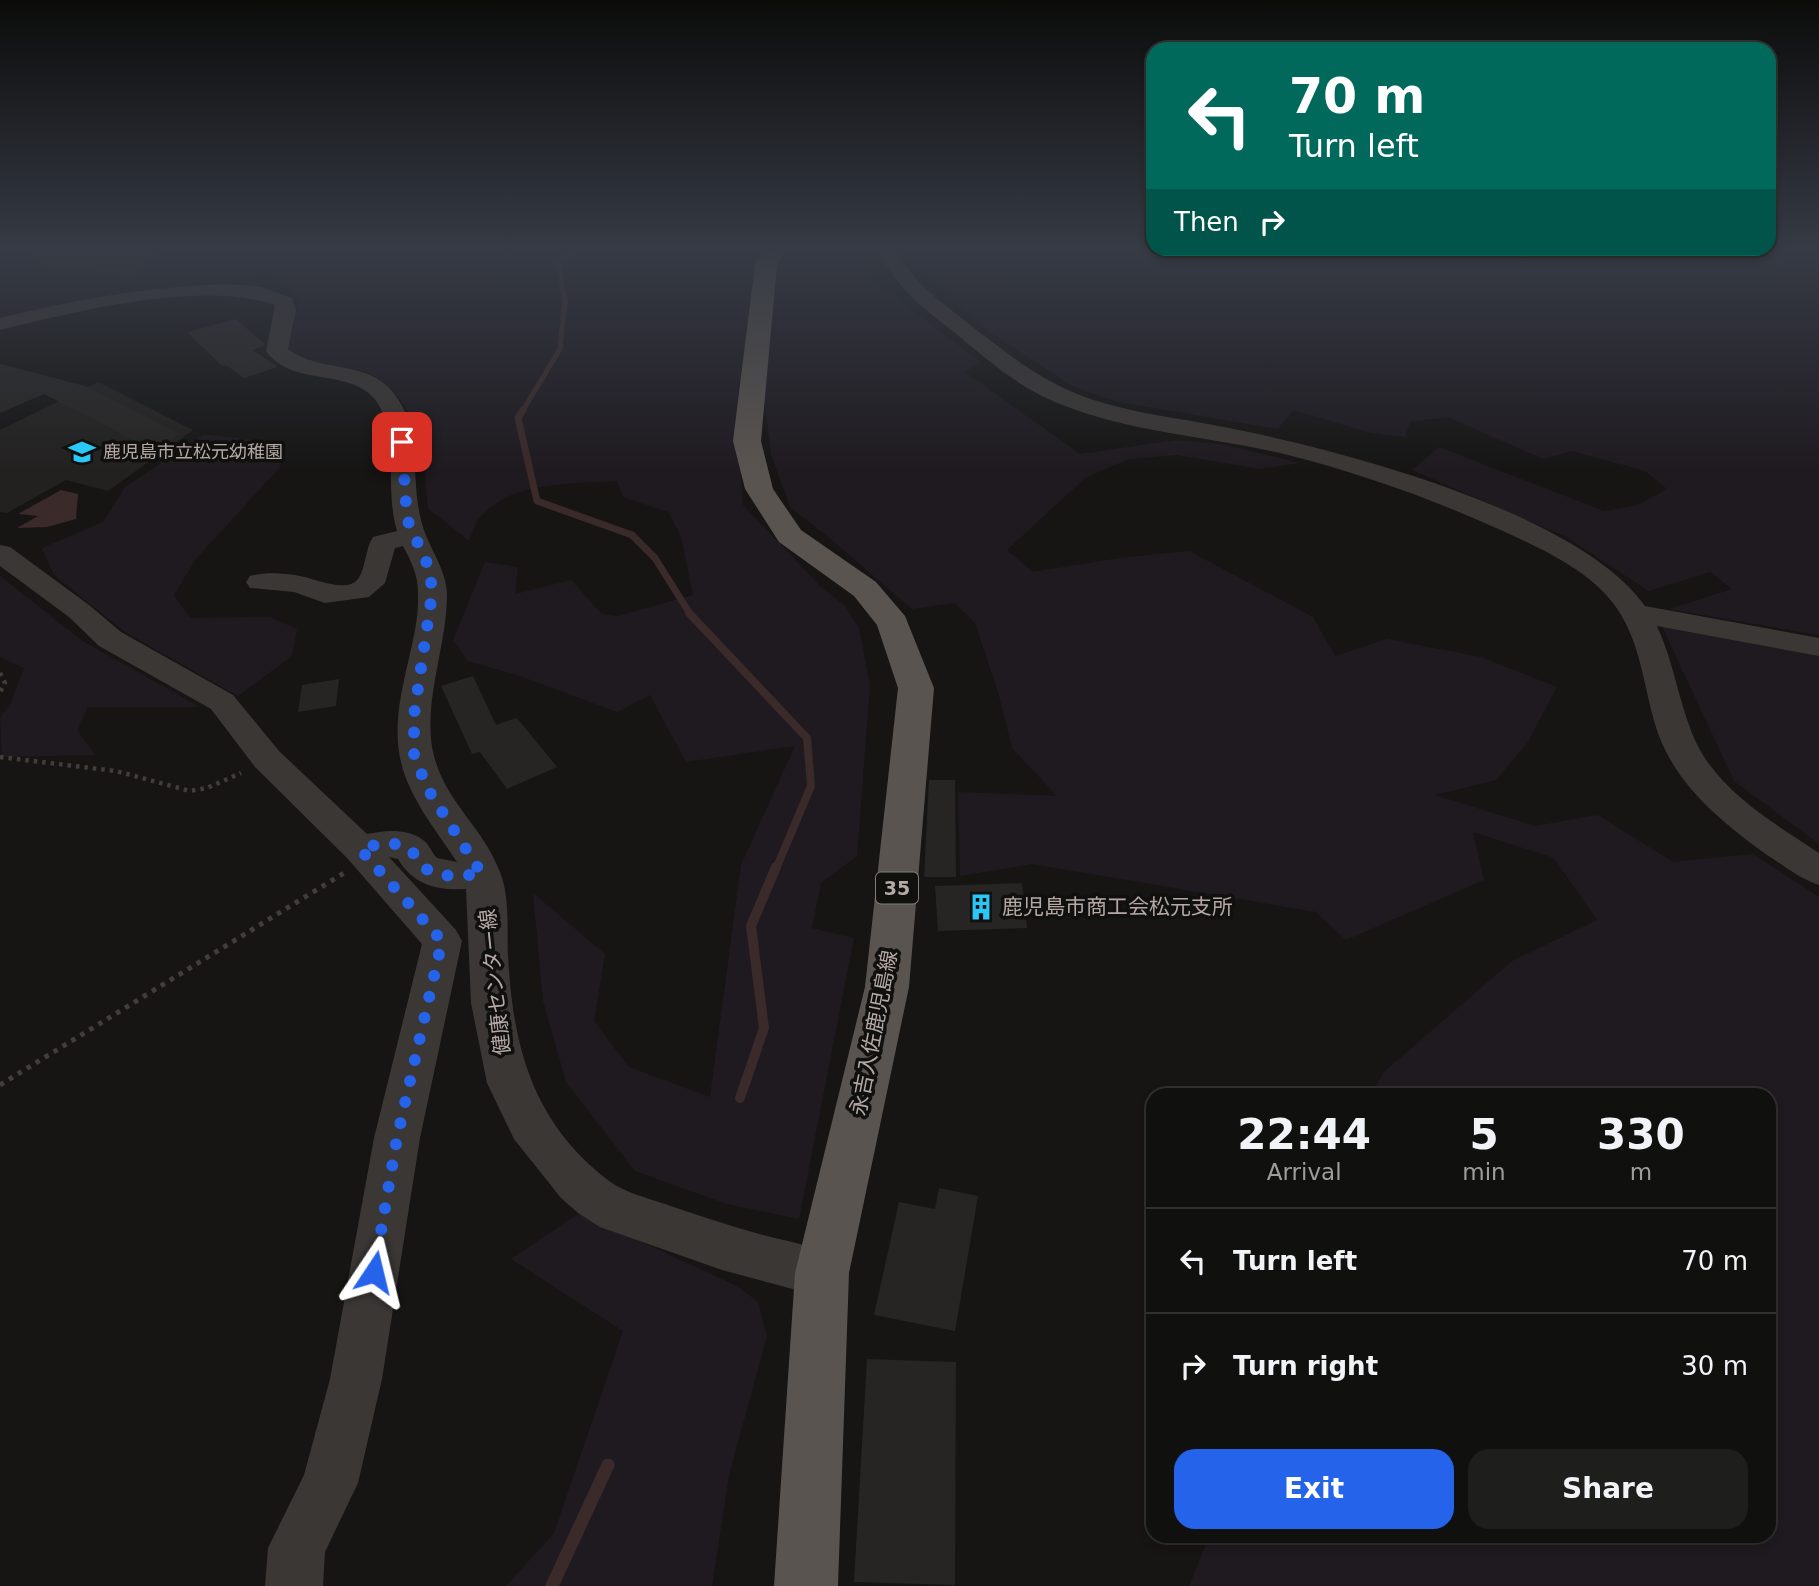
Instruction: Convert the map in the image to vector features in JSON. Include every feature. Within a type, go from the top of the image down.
[{"type":"main road","name":"永吉入佐鹿児島線","points":[[760,323],[747,441],[760,489],[790,536],[865,589],[893,623],[916,688],[887,987],[822,1273],[806,1586]]},
{"type":"street","name":"健康センター線","points":[[283,323],[277,351],[286,361],[303,369],[354,377],[375,387],[383,394],[402,442],[404,496],[412,535],[430,570],[432,594],[414,715],[414,754],[427,788],[482,874],[489,914],[489,968],[503,1067],[530,1128],[569,1174],[610,1208],[766,1261],[822,1273]]},
{"type":"street","points":[[955,323],[1005,363],[1050,391],[1091,407],[1362,467],[1420,487],[1542,541],[1582,564],[1614,587],[1635,613],[1648,639],[1662,698],[1688,761],[1723,801],[1819,871]]},
{"type":"street","points":[[260,582],[298,584],[325,594],[359,591],[371,583],[383,543],[412,535]]},
{"type":"street","points":[[0,553],[79,611],[110,639],[222,702],[267,759],[364,854],[442,941],[397,1138],[356,1380],[330,1483],[297,1548],[294,1586]]},
{"type":"street","points":[[1635,613],[1819,647]]},
{"type":"street","points":[[364,854],[388,842],[400,844],[412,850],[417,862],[431,874],[449,877],[482,874]]},
{"type":"path","points":[[0,673],[5,682],[0,692]]},
{"type":"path","points":[[0,757],[116,771],[190,791],[226,781],[267,759]]},
{"type":"path","points":[[0,1085],[364,854]]},
{"type":"shaded area","points":[[293,323],[747,323],[737,421],[743,505],[821,587],[844,605],[859,628],[870,685],[857,856],[821,883],[812,928],[854,938],[799,1219],[727,1204],[635,1171],[566,1082],[543,1001],[533,893],[605,954],[594,1021],[629,1067],[710,1097],[741,865],[795,746],[686,762],[650,695],[617,712],[517,675],[468,661],[453,640],[485,562],[518,567],[515,594],[571,580],[602,614],[618,616],[693,595],[681,536],[668,512],[623,497],[617,481],[544,486],[510,496],[494,504],[479,518],[469,541],[428,508],[421,443],[407,410],[392,390],[373,375],[322,366],[304,360],[287,348]]},
{"type":"shaded area","points":[[769,323],[929,323],[981,362],[965,372],[1080,454],[1176,440],[1221,444],[1300,463],[1259,469],[1177,455],[1129,459],[1085,478],[1007,550],[1033,572],[1119,558],[1189,551],[1313,617],[1335,656],[1387,639],[1481,657],[1557,687],[1528,742],[1496,780],[1435,795],[1535,826],[1598,815],[1673,862],[1753,854],[1819,897],[1819,1586],[1189,1586],[1207,1543],[1776,1543],[1776,1088],[1374,1088],[1385,1071],[1512,961],[1597,920],[1554,858],[1473,832],[1484,880],[1346,940],[1316,912],[1032,864],[960,876],[958,792],[1057,796],[1012,748],[998,692],[975,623],[955,603],[912,609],[790,507],[771,455],[762,381]]},
{"type":"shaded area","points":[[978,323],[1819,323],[1819,635],[1669,609],[1732,589],[1710,572],[1649,591],[1566,537],[1412,470],[1439,447],[1604,511],[1638,505],[1667,489],[1645,471],[1572,451],[1543,459],[1448,417],[1410,422],[1405,437],[1371,433],[1293,410],[1278,429],[1118,402],[1072,386]]},
{"type":"shaded area","name":"鹿児島市立松元幼稚園","points":[[98,382],[193,430],[108,491],[66,480],[7,513],[0,512],[0,430]]},
{"type":"shaded area","points":[[204,434],[277,443],[280,467],[195,560],[174,595],[190,618],[270,617],[297,629],[292,656],[238,696],[125,632],[54,575],[42,548],[103,522],[125,487]]},
{"type":"shaded area","points":[[61,490],[78,494],[76,519],[47,527],[17,528],[38,516],[18,514]]},
{"type":"shaded area","points":[[0,576],[81,640],[200,707],[88,707],[77,730],[95,755],[2,757],[0,718],[11,702],[24,668],[0,657]]},
{"type":"shaded area","points":[[1661,624],[1819,653],[1819,844],[1734,781]]},
{"type":"shaded area","points":[[579,1213],[737,1286],[758,1302],[767,1336],[729,1475],[712,1586],[506,1586],[554,1533],[623,1331],[511,1259]]},
{"type":"building","points":[[221,323],[241,323],[265,344],[252,350],[278,367],[244,378],[226,365],[222,366],[187,332]]},
{"type":"building","points":[[0,364],[85,386],[180,434],[156,452],[44,394],[0,413]]},
{"type":"building","points":[[473,676],[496,725],[517,718],[557,767],[507,789],[480,752],[472,754],[441,686]]},
{"type":"building","points":[[339,679],[336,706],[298,712],[302,685]]},
{"type":"building","points":[[929,780],[955,780],[956,877],[924,877]]},
{"type":"building","name":"鹿児島市商工会松元支所","points":[[1022,883],[1027,928],[938,931],[935,886]]},
{"type":"building","points":[[939,1188],[978,1196],[955,1331],[874,1315],[899,1202],[935,1209]]},
{"type":"building","points":[[867,1359],[956,1362],[955,1585],[854,1582]]},
{"type":"waterway","points":[[522,412],[560,349],[563,323]]},
{"type":"waterway","points":[[523,410],[518,418],[537,501],[632,535],[655,558],[690,614]]},
{"type":"waterway","points":[[689,613],[807,738],[811,786],[776,869]]},
{"type":"waterway","points":[[740,1098],[764,1028],[751,926],[776,867]]},
{"type":"waterway","points":[[552,1586],[608,1465]]},
{"type":"place","name":"鹿児島市立松元幼稚園","points":[[82,452]]},
{"type":"place","name":"鹿児島市商工会松元支所","points":[[981,907]]},
{"type":"route","points":[[374,1272],[397,1138],[442,941],[360,849],[388,842],[400,844],[412,850],[417,862],[431,874],[449,877],[482,874],[427,788],[414,754],[414,715],[432,594],[430,570],[407,519],[402,442]]}]
